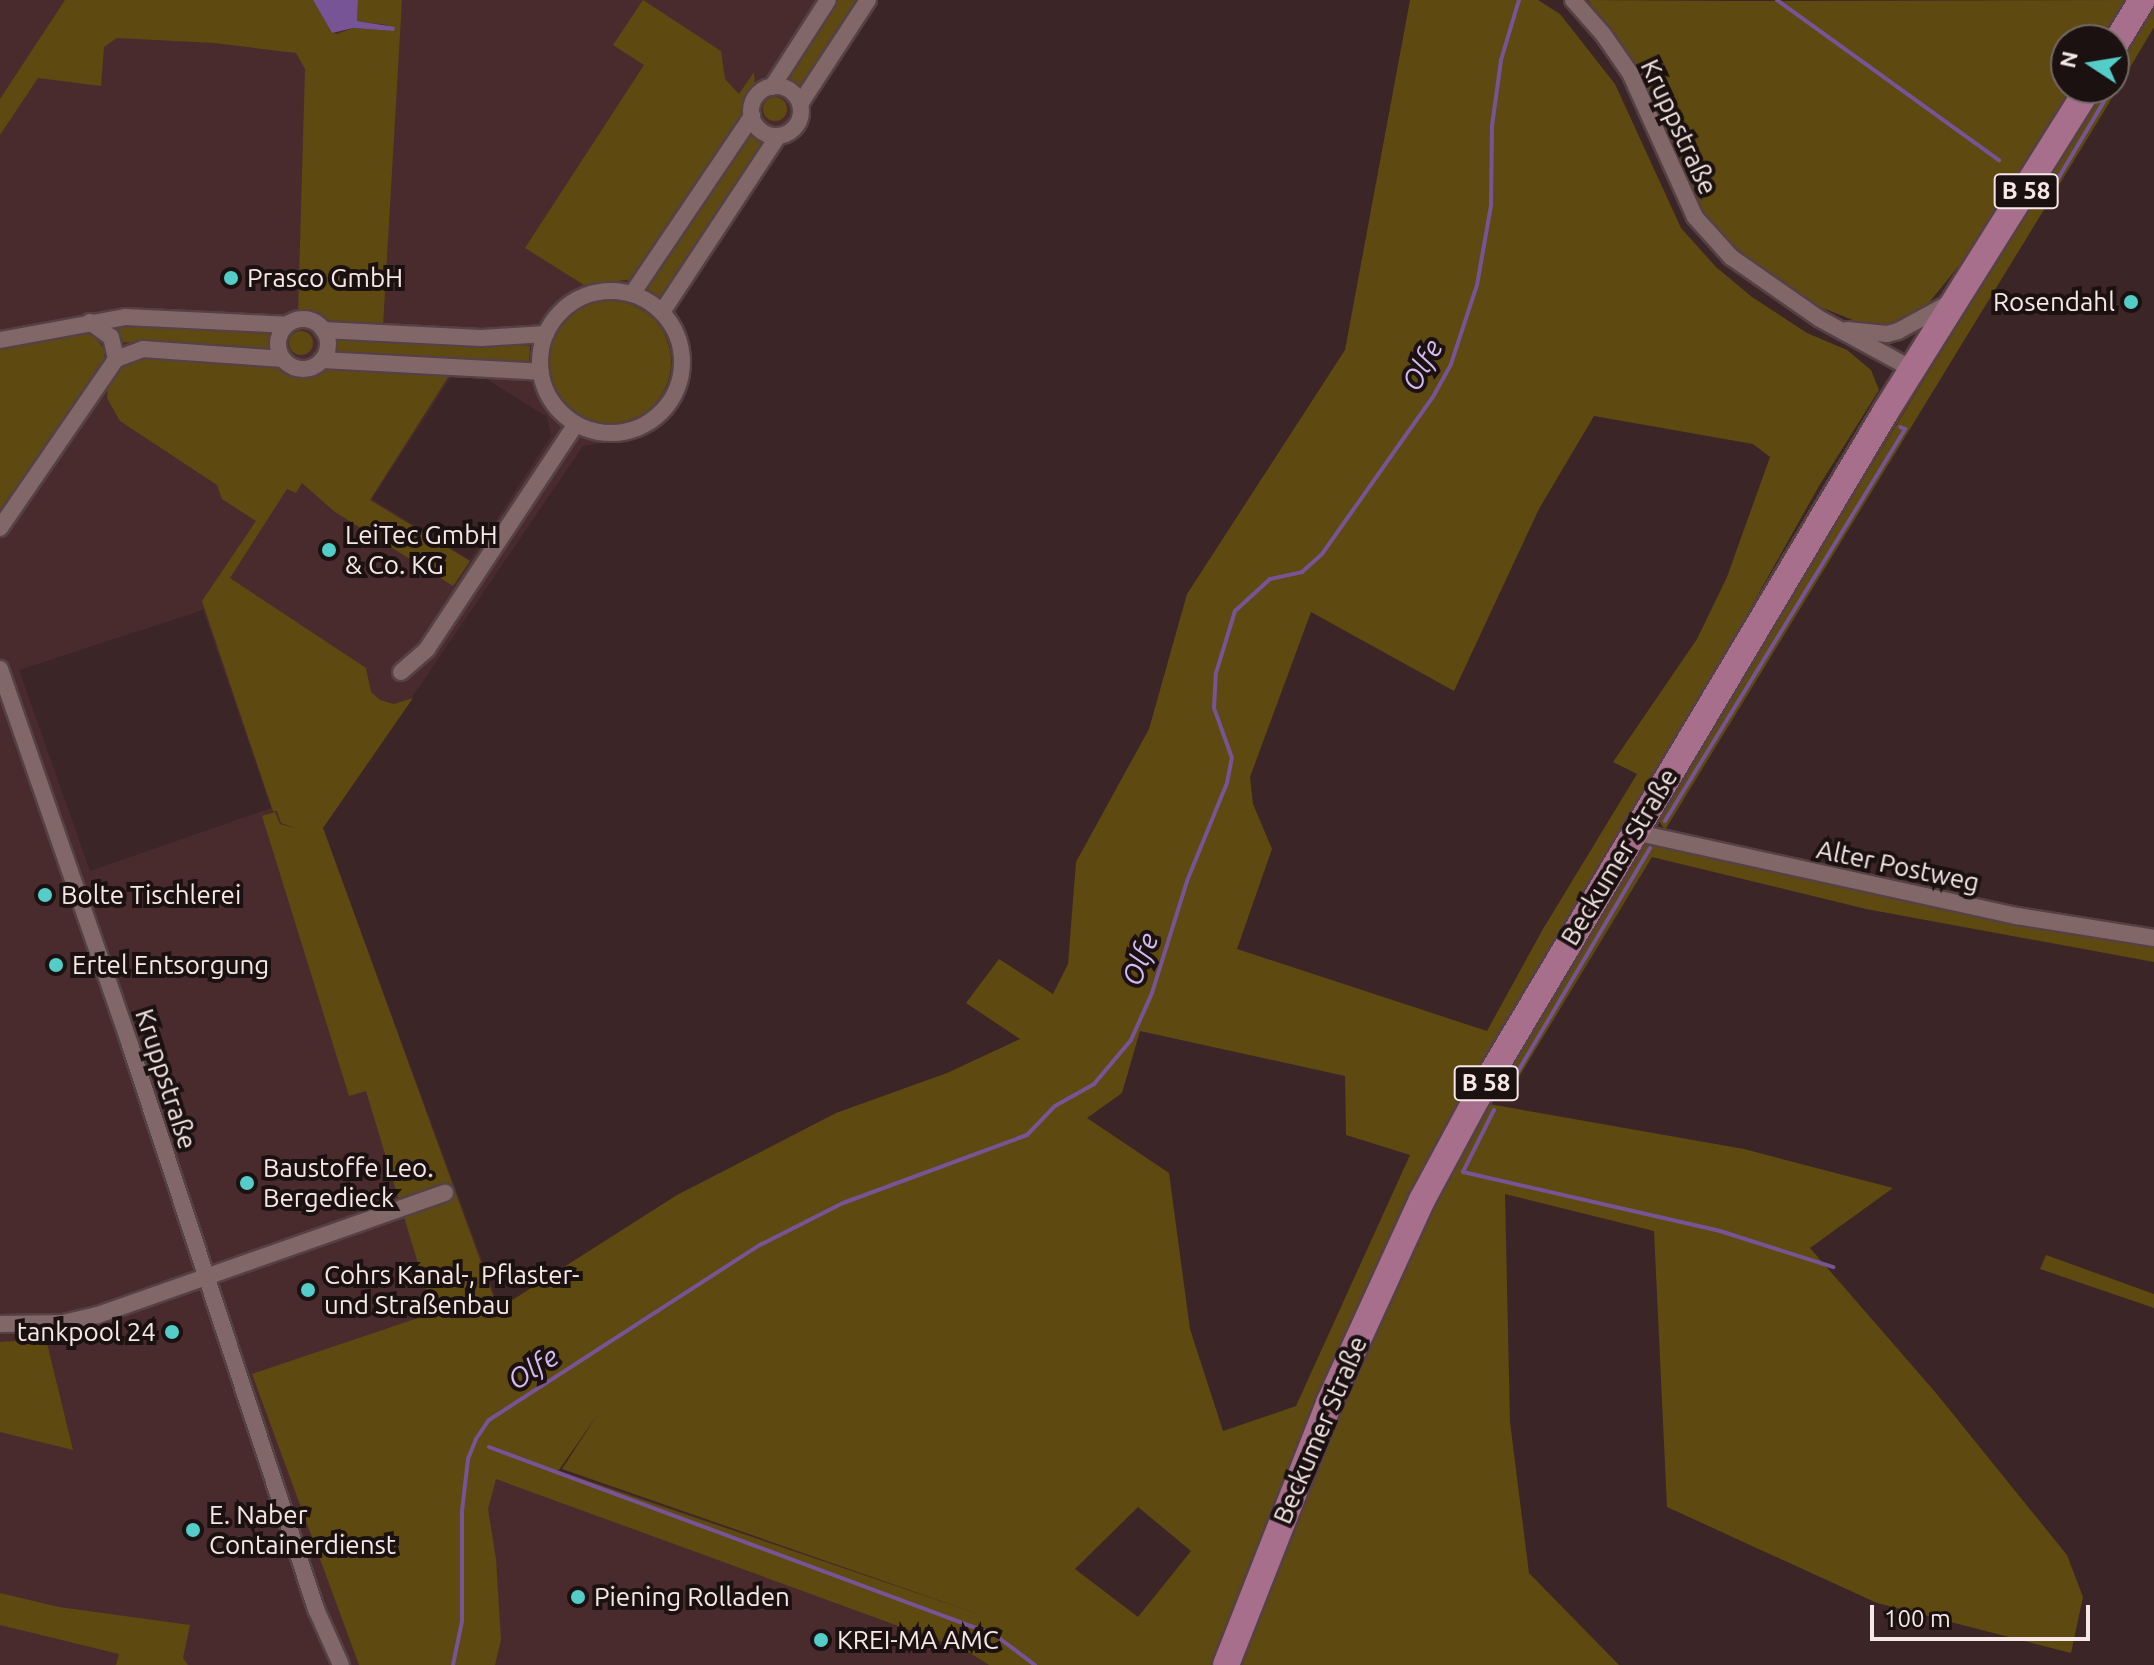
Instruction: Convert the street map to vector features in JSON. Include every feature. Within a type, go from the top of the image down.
[{"type":"main road","points":[[2127,24],[2142,0]]},
{"type":"main road","name":"Beckumer Straße","points":[[1226,1665],[1329,1403],[1422,1200],[1514,1034],[1634,832],[1912,369],[2079,104]]},
{"type":"street","points":[[632,294],[752,116],[754,101],[772,87],[828,0]]},
{"type":"street","points":[[800,104],[868,0]]},
{"type":"street","name":"Kruppstraße","points":[[1573,0],[1603,34],[1630,73],[1695,217],[1731,257],[1841,330],[1912,369]]},
{"type":"street","points":[[662,312],[778,136],[793,128],[801,113],[800,104],[789,90],[772,87]]},
{"type":"street","points":[[752,116],[761,131],[778,136]]},
{"type":"street","points":[[607,291],[632,294],[662,312],[681,347],[681,374],[672,400],[653,419],[629,431],[602,433],[576,424],[549,397],[541,372],[546,334],[559,313],[583,296],[607,291]]},
{"type":"street","points":[[1841,330],[1887,334],[1898,331],[1939,312],[1961,293]]},
{"type":"street","points":[[0,340],[125,317],[286,325],[301,318],[310,319],[323,330],[328,343],[322,360]]},
{"type":"street","points":[[90,322],[111,337],[116,359]]},
{"type":"street","points":[[283,359],[277,342],[286,325]]},
{"type":"street","points":[[323,330],[481,338],[546,334]]},
{"type":"street","points":[[0,528],[116,359],[143,349],[283,359],[301,369],[322,360],[541,372]]},
{"type":"street","points":[[401,672],[427,649],[576,424]]},
{"type":"street","name":"Kruppstraße","points":[[0,669],[130,1045],[316,1609],[341,1665]]},
{"type":"street","name":"Alter Postweg","points":[[1634,832],[2017,916],[2154,938]]},
{"type":"street","points":[[0,1324],[63,1323],[205,1278],[445,1193]]},
{"type":"shaded area","points":[[0,0],[876,0],[813,95],[800,127],[780,145],[679,297],[677,311],[689,358],[689,380],[680,401],[664,421],[643,436],[583,446],[323,828],[559,1470],[1012,1625],[1073,1665],[0,1665]],"holes":[[[453,374],[480,375],[547,417],[551,436],[470,560],[372,499]],[[203,610],[271,808],[90,871],[19,670]]]},
{"type":"shaded area","points":[[65,0],[313,0],[332,33],[337,34],[353,28],[394,31],[387,25],[357,21],[358,0],[402,0],[383,326],[323,324],[308,315],[298,314],[305,69],[296,53],[214,43],[117,38],[104,47],[101,86],[38,78],[0,135],[0,99]]},
{"type":"shaded area","points":[[313,0],[358,0],[357,21],[395,27],[394,31],[353,28],[332,33]]},
{"type":"shaded area","points":[[643,0],[721,51],[725,79],[739,94],[754,72],[755,88],[749,96],[746,112],[634,279],[584,285],[525,248],[644,65],[613,45]]},
{"type":"shaded area","points":[[835,0],[859,0],[800,90],[783,79]]},
{"type":"shaded area","points":[[1410,0],[1538,0],[1560,14],[1615,84],[1681,228],[1716,267],[1752,297],[1807,333],[1847,350],[1871,370],[1879,390],[1819,486],[1692,712],[1497,1034],[1410,1193],[1315,1406],[1213,1665],[989,1665],[967,1651],[496,1479],[488,1509],[496,1559],[501,1640],[495,1665],[359,1665],[252,1374],[433,1313],[366,1091],[349,1096],[262,816],[275,812],[280,824],[298,829],[281,823],[277,811],[273,811],[202,601],[256,521],[222,499],[217,485],[120,421],[107,398],[109,378],[121,365],[150,355],[279,363],[296,373],[319,367],[450,374],[370,500],[470,561],[453,586],[335,512],[302,483],[296,493],[287,489],[230,578],[366,668],[371,692],[380,700],[394,704],[413,698],[323,828],[498,1309],[677,1195],[836,1113],[947,1073],[1020,1039],[966,1003],[999,959],[1053,994],[1068,964],[1076,862],[1149,729],[1187,594],[1345,350]],"holes":[[[1594,416],[1753,444],[1770,457],[1727,577],[1697,639],[1613,762],[1637,774],[1543,929],[1487,1031],[1237,949],[1272,849],[1253,804],[1250,777],[1311,612],[1454,691],[1539,509]],[[1140,1031],[1345,1076],[1346,1135],[1410,1155],[1296,1406],[1223,1431],[1190,1329],[1169,1173],[1087,1118],[1122,1093]],[[598,1414],[562,1469],[987,1617],[558,1471],[551,1472],[559,1470]],[[1138,1507],[1191,1551],[1138,1617],[1075,1569]]]},
{"type":"shaded area","points":[[1588,0],[2128,0],[2113,24],[2050,24],[2050,104],[2064,104],[1978,241],[1923,310],[1898,324],[1873,328],[1815,305],[1736,252],[1704,213],[1636,70]]},
{"type":"shaded area","points":[[2154,5],[2154,27],[2130,67],[2130,44]]},
{"type":"shaded area","points":[[775,97],[786,104],[787,109],[780,120],[775,121],[764,114],[763,109],[770,98]]},
{"type":"shaded area","points":[[2093,104],[2108,104],[1665,830],[1659,821],[1660,811]]},
{"type":"shaded area","points":[[749,129],[767,139],[659,303],[642,292]]},
{"type":"shaded area","points":[[610,301],[633,305],[653,319],[667,339],[671,362],[667,385],[653,405],[633,419],[610,423],[587,419],[567,405],[553,385],[549,362],[553,339],[567,319],[587,305]]},
{"type":"shaded area","points":[[112,324],[272,331],[270,351],[120,342]]},
{"type":"shaded area","points":[[79,330],[93,334],[104,349],[104,361],[0,516],[0,346]]},
{"type":"shaded area","points":[[301,331],[310,334],[313,343],[310,352],[301,355],[292,352],[289,343],[292,334]]},
{"type":"shaded area","points":[[331,334],[530,346],[529,368],[330,355]]},
{"type":"shaded area","points":[[1650,843],[2154,941],[2154,962],[1866,909],[1652,857],[1505,1100],[1498,1096],[1498,1087],[1638,849]]},
{"type":"shaded area","points":[[1489,1104],[1744,1149],[1893,1188],[1810,1248],[1936,1393],[2067,1555],[2083,1597],[2071,1653],[1877,1603],[1667,1507],[1654,1231],[1505,1194],[1510,1422],[1529,1573],[1619,1665],[1240,1665],[1340,1406],[1431,1204]]},
{"type":"shaded area","points":[[2046,1255],[2154,1294],[2154,1308],[2040,1269]]},
{"type":"shaded area","points":[[46,1339],[73,1450],[0,1432],[0,1342]]},
{"type":"shaded area","points":[[0,1593],[59,1607],[190,1625],[183,1658],[188,1665],[116,1665],[119,1654],[0,1625]]},
{"type":"waterway","name":"Olfe","points":[[453,1665],[462,1621],[462,1511],[468,1459],[476,1439],[489,1420],[760,1245],[843,1203],[1027,1135],[1055,1106],[1094,1084],[1131,1040],[1152,993],[1187,881],[1227,783],[1232,758],[1214,708],[1216,673],[1235,611],[1270,579],[1302,572],[1322,554],[1434,395],[1451,364],[1477,285],[1491,206],[1492,126],[1501,60],[1519,0]]},
{"type":"waterway","points":[[1777,0],[1999,160]]},
{"type":"waterway","points":[[2048,186],[2053,187],[2102,104]]},
{"type":"waterway","points":[[1665,821],[1905,429],[1900,427]]},
{"type":"waterway","points":[[1504,1095],[1650,848]]},
{"type":"waterway","points":[[1494,1110],[1463,1172],[1720,1231],[1833,1267]]},
{"type":"waterway","points":[[489,1447],[995,1635],[1035,1665]]},
{"type":"place","name":"Prasco GmbH","points":[[231,278]]},
{"type":"place","name":"Rosendahl","points":[[2131,302]]},
{"type":"place","name":"LeiTec GmbH & Co. KG","points":[[329,550]]},
{"type":"place","name":"Bolte Tischlerei","points":[[45,895]]},
{"type":"place","name":"Ertel Entsorgung","points":[[56,965]]},
{"type":"place","name":"Baustoffe Leo. Bergedieck","points":[[247,1183]]},
{"type":"place","name":"Cohrs Kanal-, Pflaster- und Straßenbau","points":[[308,1290]]},
{"type":"place","name":"tankpool 24","points":[[172,1332]]},
{"type":"place","name":"E. Naber Containerdienst","points":[[193,1530]]},
{"type":"place","name":"Piening Rolladen","points":[[578,1597]]},
{"type":"place","name":"KREI-MA AMC","points":[[821,1640]]}]
